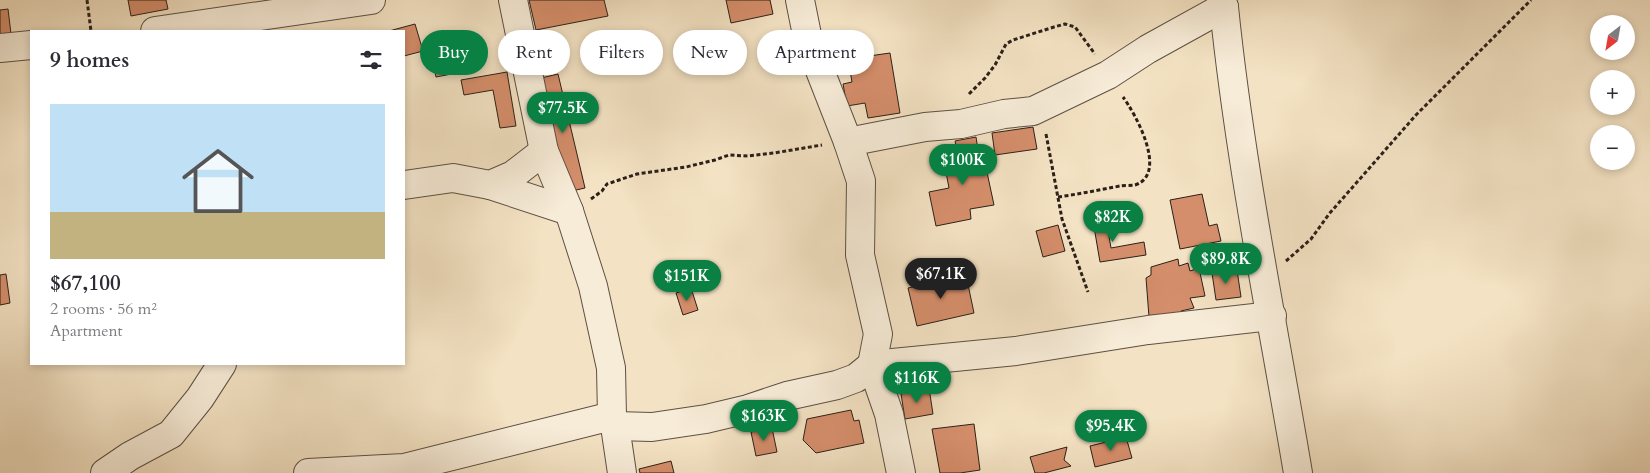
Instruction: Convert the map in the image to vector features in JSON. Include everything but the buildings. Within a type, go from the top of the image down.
[{"type":"street","points":[[162,30],[370,0]]},
{"type":"street","points":[[513,0],[544,151],[569,210],[593,286],[611,368],[613,421],[622,473]]},
{"type":"street","points":[[800,0],[808,40],[861,180],[860,255],[878,334],[872,365],[889,414],[901,473]]},
{"type":"street","points":[[848,142],[924,127],[961,124],[1004,114],[1033,111],[1108,75],[1223,4],[1233,90],[1260,262],[1272,316],[1298,473]]},
{"type":"street","points":[[0,48],[30,44]]},
{"type":"street","points":[[490,185],[513,174],[544,151]]},
{"type":"street","points":[[405,186],[453,178],[490,185],[569,210]]},
{"type":"street","points":[[308,473],[404,470],[613,421],[652,428],[706,419],[856,378],[872,365],[1016,351],[1148,330],[1272,316]]},
{"type":"street","points":[[105,473],[130,456],[171,434],[200,398],[221,365]]},
{"type":"path","points":[[87,0],[92,30]]},
{"type":"path","points":[[1260,262],[1286,261],[1311,239],[1329,214],[1416,114],[1532,0]]},
{"type":"path","points":[[965,98],[995,65],[1006,44],[1013,40],[1065,24],[1075,27],[1131,108],[1148,150],[1150,166],[1145,178],[1136,185],[1123,185],[1058,196]]},
{"type":"path","points":[[1033,111],[1044,126],[1062,219],[1088,292]]},
{"type":"path","points":[[569,210],[586,202],[602,191],[607,184],[637,174],[686,167],[729,155],[748,156],[848,142]]}]
